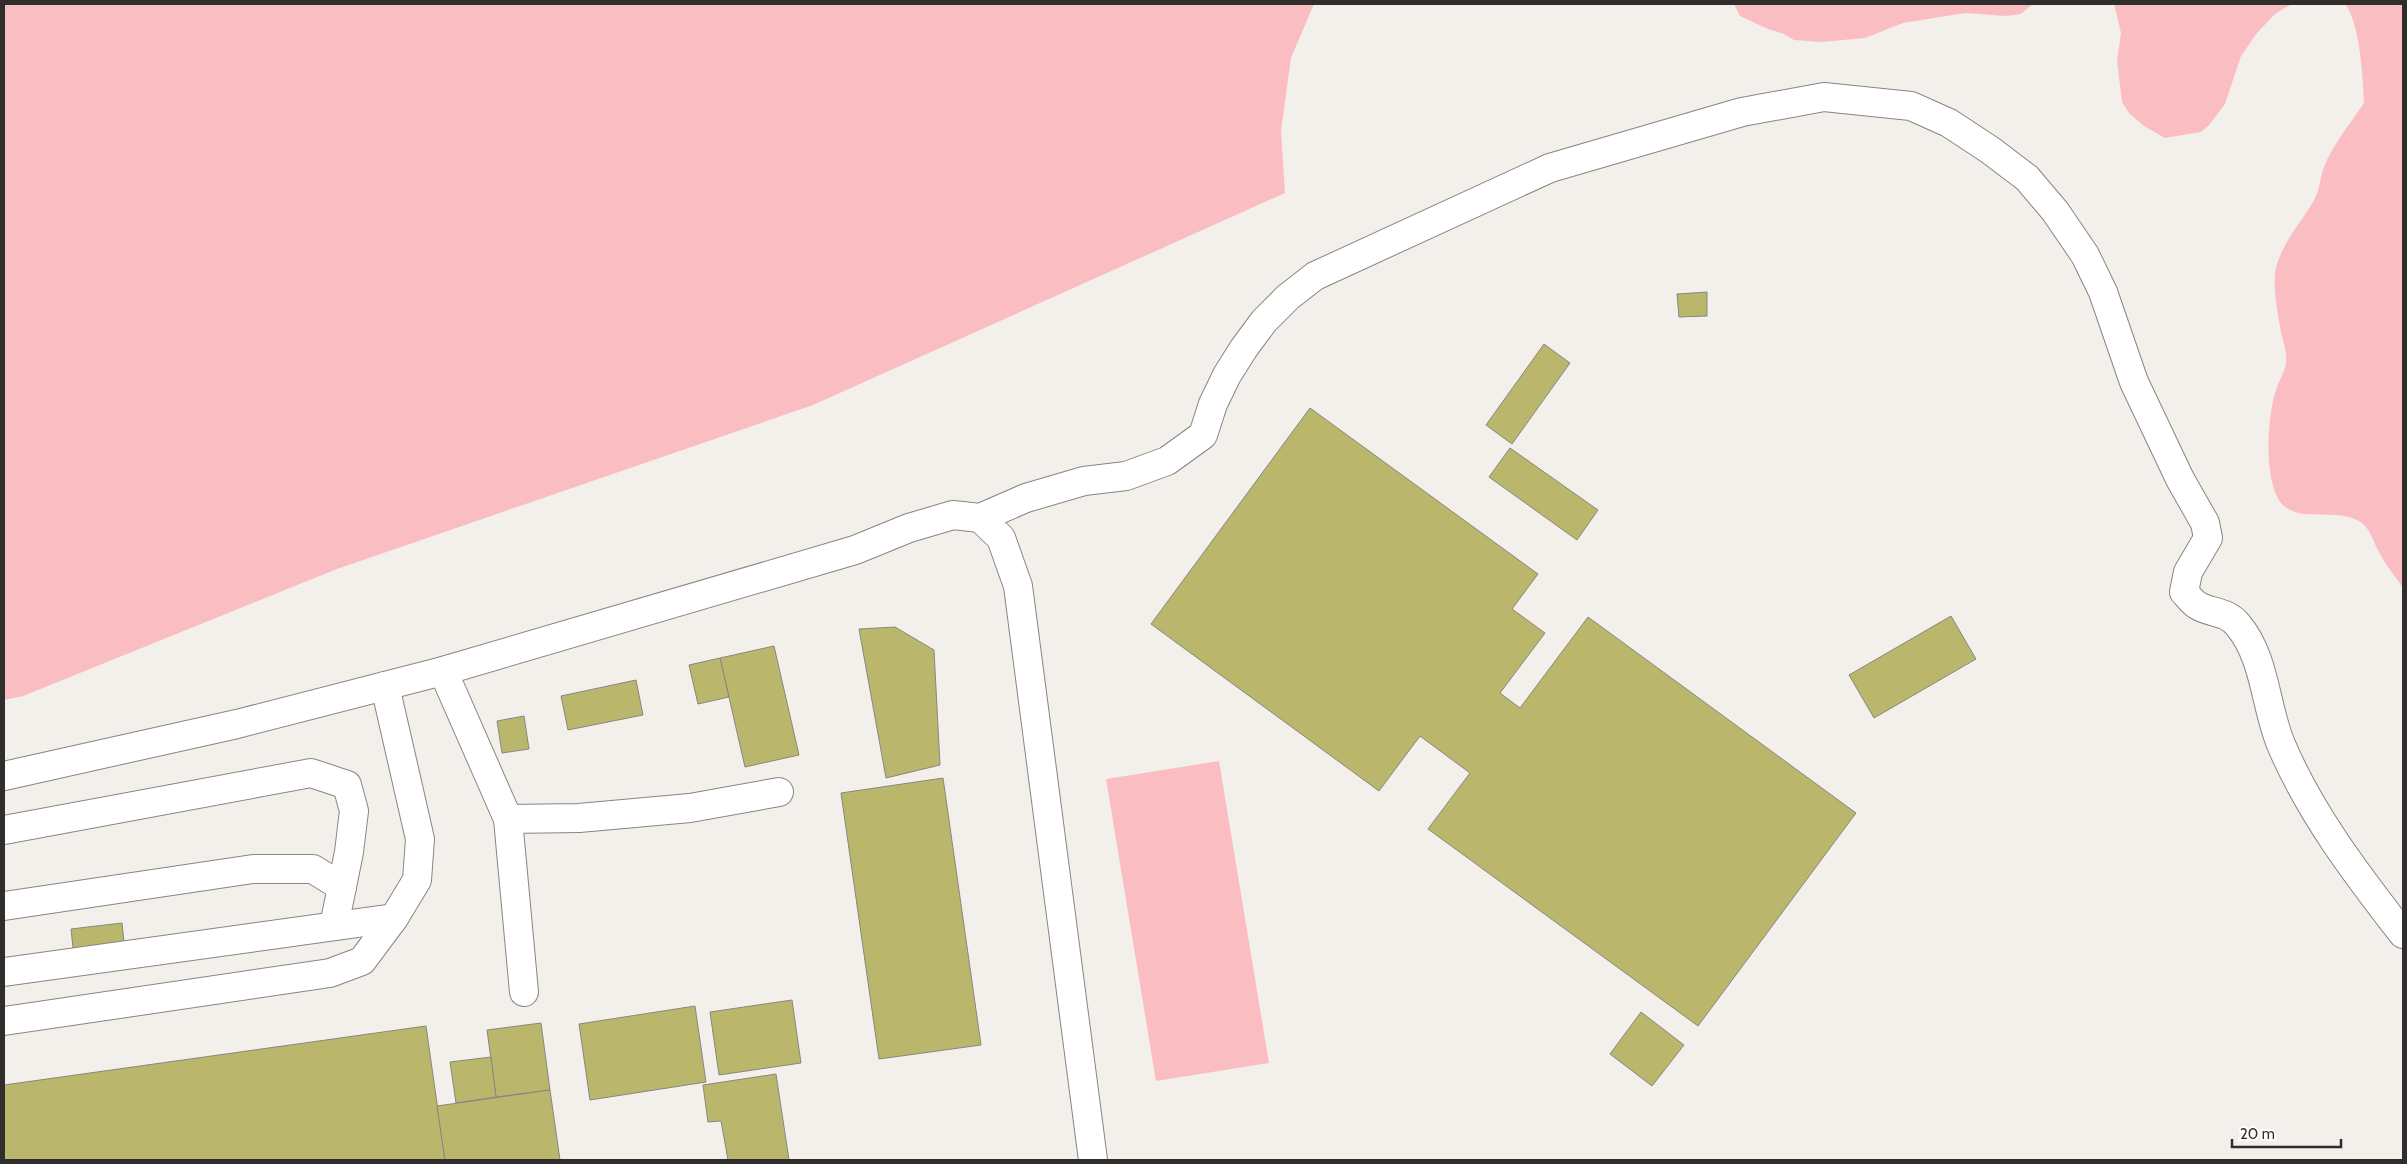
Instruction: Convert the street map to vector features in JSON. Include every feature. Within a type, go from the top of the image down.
[{"type":"lane","points":[[4,776],[237,724],[385,686],[855,550],[909,528],[953,515],[980,518],[1026,498],[1084,481],[1126,476],[1147,470],[1174,457],[1203,435],[1213,404],[1227,375],[1264,321],[1288,297],[1315,276],[1550,168],[1742,112],[1824,97],[1911,106],[1949,124],[1990,150],[2027,178],[2055,211],[2085,255],[2103,292],[2134,382],[2180,479],[2205,523],[2208,538],[2188,572],[2184,592],[2198,606],[2217,611],[2237,624],[2252,647],[2280,741],[2302,789],[2364,884],[2403,934]]},
{"type":"lane","points":[[980,518],[1001,538],[1018,586],[1093,1160]]},
{"type":"lane","points":[[443,670],[508,819],[524,992]]},
{"type":"lane","points":[[4,1021],[330,973],[362,962],[394,918],[417,880],[420,839],[385,686]]},
{"type":"lane","points":[[4,830],[311,773],[346,785],[354,811],[334,926]]},
{"type":"lane","points":[[508,819],[579,818],[690,808],[780,792]]},
{"type":"lane","points":[[4,906],[254,869],[313,869],[342,887]]},
{"type":"lane","points":[[4,972],[394,918]]},
{"type":"shaded area","points":[[4,4],[1314,4],[1291,58],[1281,131],[1285,193],[813,405],[337,569],[23,696],[4,700]]},
{"type":"shaded area","points":[[1734,4],[2033,4],[2021,14],[2006,16],[1965,13],[1903,23],[1865,38],[1821,42],[1794,40],[1784,34],[1768,29],[1740,16]]},
{"type":"shaded area","points":[[2114,4],[2292,4],[2275,14],[2257,33],[2241,56],[2225,104],[2210,124],[2201,132],[2165,138],[2144,126],[2129,113],[2122,102],[2117,61],[2121,33]]},
{"type":"shaded area","points":[[2345,4],[2403,4],[2403,588],[2383,560],[2365,526],[2357,520],[2348,517],[2298,513],[2289,510],[2282,504],[2276,494],[2269,465],[2270,416],[2276,390],[2286,362],[2276,298],[2275,271],[2280,255],[2316,196],[2324,167],[2332,150],[2364,103],[2362,66],[2357,37],[2350,13]]},
{"type":"shaded area","points":[[1219,761],[1269,1063],[1156,1081],[1106,779]]},
{"type":"building","points":[[1707,292],[1707,316],[1679,317],[1677,294]]},
{"type":"building","points":[[1544,344],[1570,363],[1512,444],[1486,425]]},
{"type":"building","points":[[1310,408],[1538,574],[1512,609],[1545,633],[1500,693],[1520,708],[1588,617],[1856,813],[1698,1026],[1428,829],[1470,773],[1420,736],[1379,791],[1151,624]]},
{"type":"building","points":[[1510,448],[1598,510],[1577,540],[1489,477]]},
{"type":"building","points":[[1951,616],[1976,659],[1874,718],[1849,675]]},
{"type":"building","points":[[895,627],[934,650],[940,765],[886,778],[859,629]]},
{"type":"building","points":[[774,646],[799,755],[745,767],[720,658]]},
{"type":"building","points":[[720,658],[729,697],[698,704],[689,665]]},
{"type":"building","points":[[636,680],[643,715],[568,730],[561,696]]},
{"type":"building","points":[[524,716],[529,749],[502,753],[497,721]]},
{"type":"building","points":[[943,778],[981,1045],[879,1059],[841,793]]},
{"type":"building","points":[[122,923],[125,951],[74,957],[71,929]]},
{"type":"building","points":[[792,1000],[801,1063],[719,1075],[710,1012]]},
{"type":"building","points":[[695,1006],[706,1082],[590,1100],[579,1024]]},
{"type":"building","points":[[1641,1012],[1684,1045],[1652,1086],[1610,1054]]},
{"type":"building","points":[[541,1023],[550,1090],[496,1097],[487,1030]]},
{"type":"building","points":[[426,1026],[445,1160],[4,1160],[4,1085]]},
{"type":"building","points":[[491,1057],[496,1097],[456,1103],[450,1062]]},
{"type":"building","points":[[776,1074],[789,1160],[728,1160],[721,1121],[708,1122],[703,1085]]},
{"type":"building","points":[[550,1090],[560,1160],[445,1160],[437,1106]]}]
